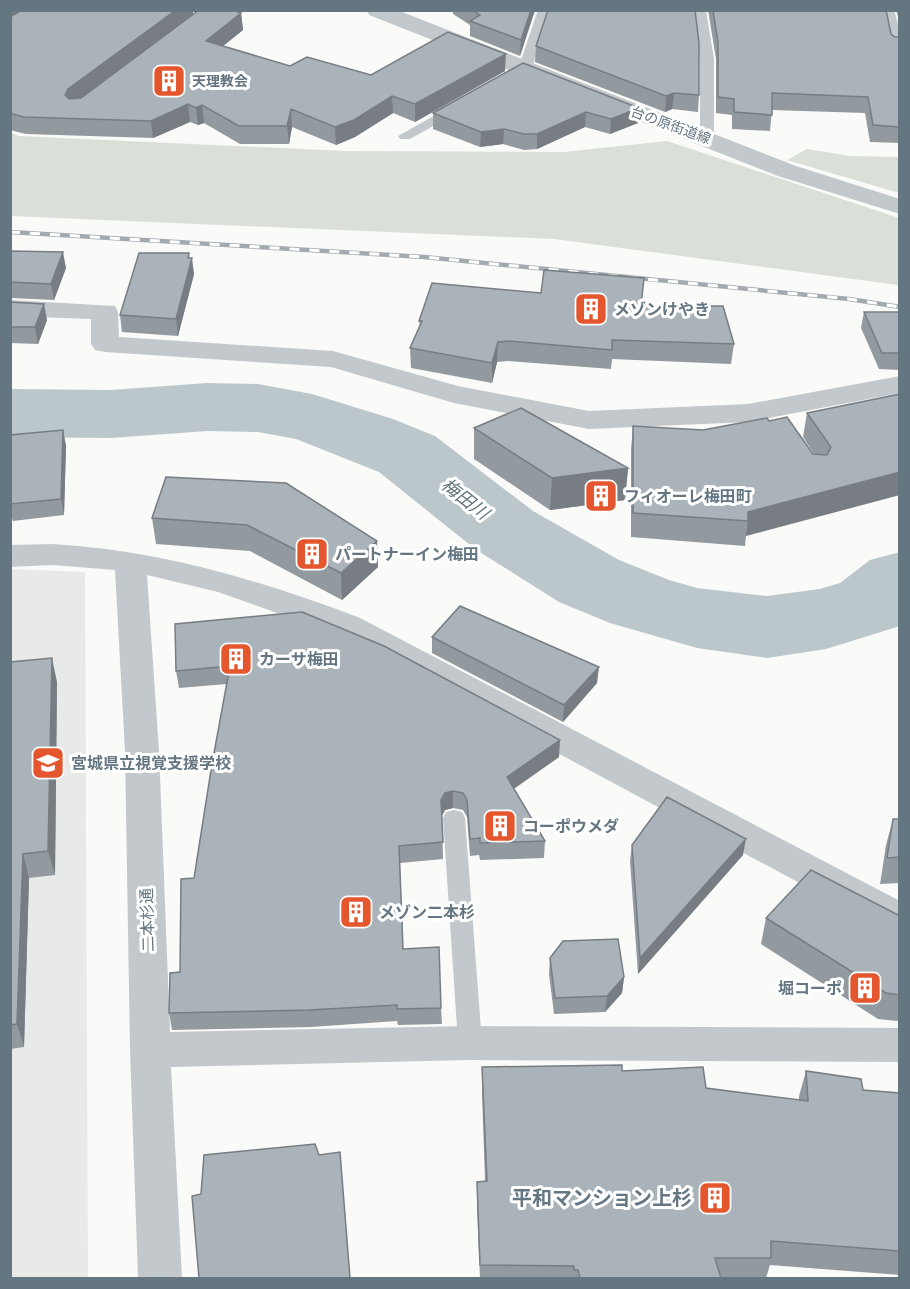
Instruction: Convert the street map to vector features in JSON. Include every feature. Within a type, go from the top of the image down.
[{"type":"street","name":"台の原街道線","points":[[377,10],[787,171],[900,207]]},
{"type":"street","points":[[10,308],[105,312],[105,344],[333,359],[454,394],[589,420],[748,414],[777,418],[900,384]]},
{"type":"street","points":[[10,556],[38,553],[130,562],[193,575],[277,598],[348,626],[900,919]]},
{"type":"street","name":"二本杉通","points":[[130,562],[142,751],[150,1050],[160,1278]]},
{"type":"street","points":[[150,1050],[470,1043],[900,1045]]},
{"type":"lane","points":[[495,85],[525,69],[544,10]]},
{"type":"lane","points":[[700,10],[707,59],[707,138]]},
{"type":"lane","points":[[888,10],[897,48]]},
{"type":"lane","points":[[405,136],[465,102]]},
{"type":"lane","points":[[454,818],[470,1043]]},
{"type":"shaded area","points":[[11,133],[19,136],[345,151],[564,152],[667,141],[899,218],[899,280],[898,285],[554,239],[11,216]]},
{"type":"shaded area","points":[[807,149],[851,156],[899,157],[899,193],[787,160]]},
{"type":"shaded area","name":"宮城県立視覚支援学校","points":[[11,569],[85,572],[88,1278],[11,1278]]},
{"type":"building","points":[[22,10],[176,10],[68,89],[65,95],[69,99],[81,98],[199,10],[232,10],[241,13],[206,41],[290,66],[307,57],[371,75],[448,32],[506,54],[415,104],[392,96],[354,120],[335,127],[291,109],[287,126],[239,126],[202,105],[196,108],[188,104],[151,121],[23,117],[10,113],[10,17]]},
{"type":"building","points":[[472,10],[531,10],[521,40],[470,21],[480,15]]},
{"type":"building","points":[[548,10],[695,10],[699,43],[699,95],[674,93],[666,96],[536,46]]},
{"type":"building","points":[[713,10],[886,10],[891,34],[900,37],[900,127],[873,125],[868,97],[772,93],[772,115],[734,112],[734,99],[718,97],[718,43]]},
{"type":"building","points":[[523,63],[639,108],[611,119],[586,112],[537,134],[524,134],[504,129],[481,132],[433,113]]},
{"type":"building","points":[[10,251],[63,252],[51,284],[10,282]]},
{"type":"building","points":[[139,253],[189,253],[188,258],[192,258],[176,319],[120,315]]},
{"type":"building","points":[[544,270],[644,278],[641,306],[723,306],[734,344],[612,340],[612,350],[509,341],[498,342],[492,363],[410,348],[422,321],[419,321],[432,283],[541,293]]},
{"type":"building","points":[[10,302],[44,304],[35,327],[10,327]]},
{"type":"building","points":[[864,312],[900,312],[900,353],[882,353]]},
{"type":"building","points":[[900,394],[900,472],[748,512],[748,521],[633,513],[633,426],[703,430],[767,418],[769,421],[787,417],[813,454],[827,455],[831,447],[807,413]]},
{"type":"building","points":[[521,408],[628,468],[552,478],[474,428]]},
{"type":"building","points":[[63,430],[61,499],[10,504],[10,435]]},
{"type":"building","points":[[166,477],[286,483],[377,541],[341,573],[247,525],[152,518]]},
{"type":"building","points":[[460,606],[599,667],[564,705],[432,637]]},
{"type":"building","points":[[302,612],[384,646],[560,740],[507,777],[545,841],[480,843],[480,838],[470,839],[467,800],[463,793],[453,791],[445,793],[441,800],[443,842],[399,846],[403,949],[439,947],[441,1008],[397,1009],[397,1005],[309,1010],[169,1013],[170,973],[180,972],[181,879],[194,878],[230,666],[176,671],[175,624]]},
{"type":"building","points":[[52,658],[48,851],[23,854],[17,1024],[10,1025],[10,662]]},
{"type":"building","points":[[667,797],[746,839],[640,958],[632,845]]},
{"type":"building","points":[[893,819],[900,819],[900,857],[887,858]]},
{"type":"building","points":[[811,870],[900,916],[900,995],[886,993],[766,918]]},
{"type":"building","points":[[618,939],[624,977],[607,996],[555,998],[550,958],[563,941]]},
{"type":"building","points":[[622,1065],[622,1071],[703,1067],[706,1088],[808,1101],[806,1071],[861,1079],[863,1090],[900,1093],[900,1251],[771,1241],[771,1258],[715,1258],[721,1278],[580,1278],[574,1266],[480,1265],[477,1182],[487,1181],[482,1067]]},
{"type":"building","points":[[315,1144],[319,1155],[340,1152],[350,1278],[199,1278],[192,1196],[201,1194],[204,1155]]},
{"type":"waterway","name":"梅田川","points":[[10,413],[111,414],[207,407],[258,408],[312,418],[365,436],[407,454],[504,530],[589,581],[641,602],[697,618],[767,627],[826,619],[871,604],[900,581]]},
{"type":"railway","points":[[10,232],[424,257],[849,299],[900,307]]},
{"type":"place","name":"天理教会","points":[[169,81]]},
{"type":"place","name":"メゾンけやき","points":[[591,309]]},
{"type":"place","name":"フィオーレ梅田町","points":[[601,496]]},
{"type":"place","name":"パートナーイン梅田","points":[[312,554]]},
{"type":"place","name":"カーサ梅田","points":[[236,659]]},
{"type":"place","name":"宮城県立視覚支援学校","points":[[48,763]]},
{"type":"place","name":"コーポウメダ","points":[[500,826]]},
{"type":"place","name":"メゾン二本杉","points":[[356,912]]},
{"type":"place","name":"堀コーポ","points":[[865,988]]},
{"type":"place","name":"平和マンション上杉","points":[[715,1198]]}]
